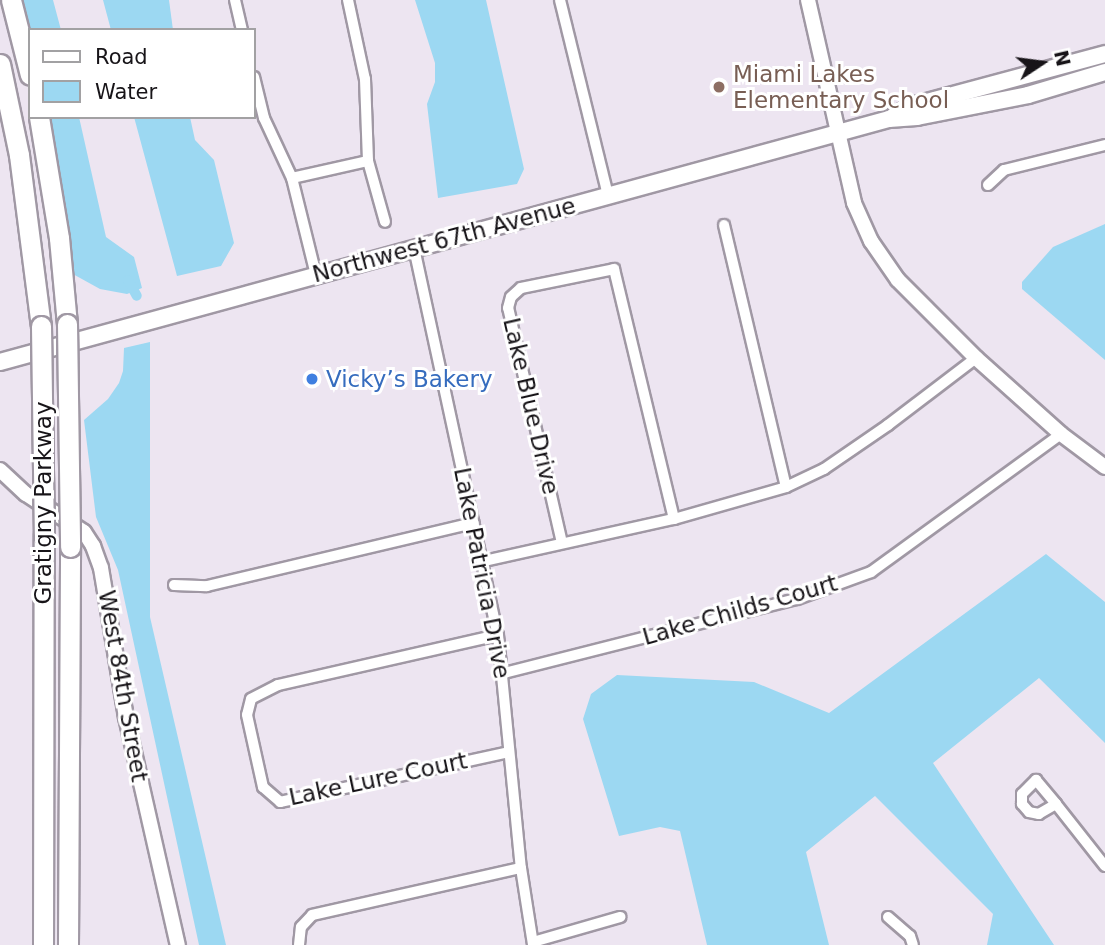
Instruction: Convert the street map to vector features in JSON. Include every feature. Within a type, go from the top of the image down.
[{"type":"highway","points":[[11,0],[28,67]]},
{"type":"highway","name":"Gratigny Parkway","points":[[0,64],[19,155],[41,326],[44,534],[43,945]]},
{"type":"highway","name":"Gratigny Parkway","points":[[39,119],[59,237],[67,324],[70,547],[68,945]]},
{"type":"main road","name":"Northwest 67th Avenue","points":[[889,119],[916,105],[1105,54]]},
{"type":"main road","name":"Northwest 67th Avenue","points":[[0,362],[889,119],[918,117],[1028,95],[1105,72]]},
{"type":"street","points":[[235,0],[242,28]]},
{"type":"street","points":[[348,0],[365,79],[368,161],[385,222]]},
{"type":"street","points":[[560,0],[608,195]]},
{"type":"street","points":[[808,0],[853,203],[871,241],[898,280],[976,358],[1061,434],[1105,467]]},
{"type":"street","points":[[256,85],[264,118],[292,178],[316,275]]},
{"type":"street","points":[[988,185],[1004,170],[1105,145]]},
{"type":"street","points":[[292,178],[368,161]]},
{"type":"street","points":[[724,225],[786,487]]},
{"type":"street","name":"Lake Patricia Drive","points":[[414,248],[498,635],[504,673],[521,868],[533,943],[620,917]]},
{"type":"street","name":"Lake Blue Drive","points":[[562,543],[509,308],[511,297],[521,288],[614,269],[674,520]]},
{"type":"street","points":[[484,561],[674,520],[786,487],[824,469],[888,425],[976,358]]},
{"type":"street","name":"Lake Childs Court","points":[[504,673],[797,599],[870,572],[1061,434]]},
{"type":"street","name":"West 84th Street","points":[[0,470],[26,494],[84,532],[102,568],[128,730],[178,945]]},
{"type":"street","points":[[174,585],[207,586],[474,523]]},
{"type":"street","name":"Lake Lure Court","points":[[498,635],[278,685],[251,699],[247,715],[263,787],[281,802],[509,751]]},
{"type":"street","points":[[1056,804],[1039,814],[1029,812],[1022,804],[1022,794],[1036,780],[1056,804],[1105,866]]},
{"type":"street","points":[[299,945],[301,927],[312,915],[521,868]]},
{"type":"street","points":[[888,917],[910,936],[913,945]]},
{"type":"water","points":[[20,0],[53,0],[60,28],[28,29]]},
{"type":"water","points":[[103,0],[169,0],[173,28],[110,28]]},
{"type":"water","points":[[415,0],[486,0],[524,169],[517,184],[438,198],[427,104],[435,82],[435,63]]},
{"type":"water","points":[[46,119],[79,119],[106,237],[134,257],[142,288],[127,294],[100,289],[71,273]]},
{"type":"water","points":[[135,119],[190,119],[195,140],[214,160],[234,243],[221,266],[177,276]]},
{"type":"water","points":[[1105,224],[1105,360],[1022,289],[1022,282],[1053,247]]},
{"type":"water","points":[[150,342],[150,617],[226,945],[199,945],[118,570],[96,517],[84,420],[108,399],[119,383],[123,371],[124,348]]},
{"type":"water","points":[[1046,554],[1105,602],[1105,743],[1039,678],[933,763],[1054,945],[987,945],[993,914],[875,796],[806,852],[829,945],[707,945],[680,831],[660,827],[619,836],[583,719],[591,694],[617,675],[754,682],[829,713]]},
{"type":"waterway","points":[[128,280],[137,296]]},
{"type":"place","name":"Miami Lakes Elementary School","points":[[719,87]]},
{"type":"place","name":"Vicky’s Bakery","points":[[312,379]]}]
